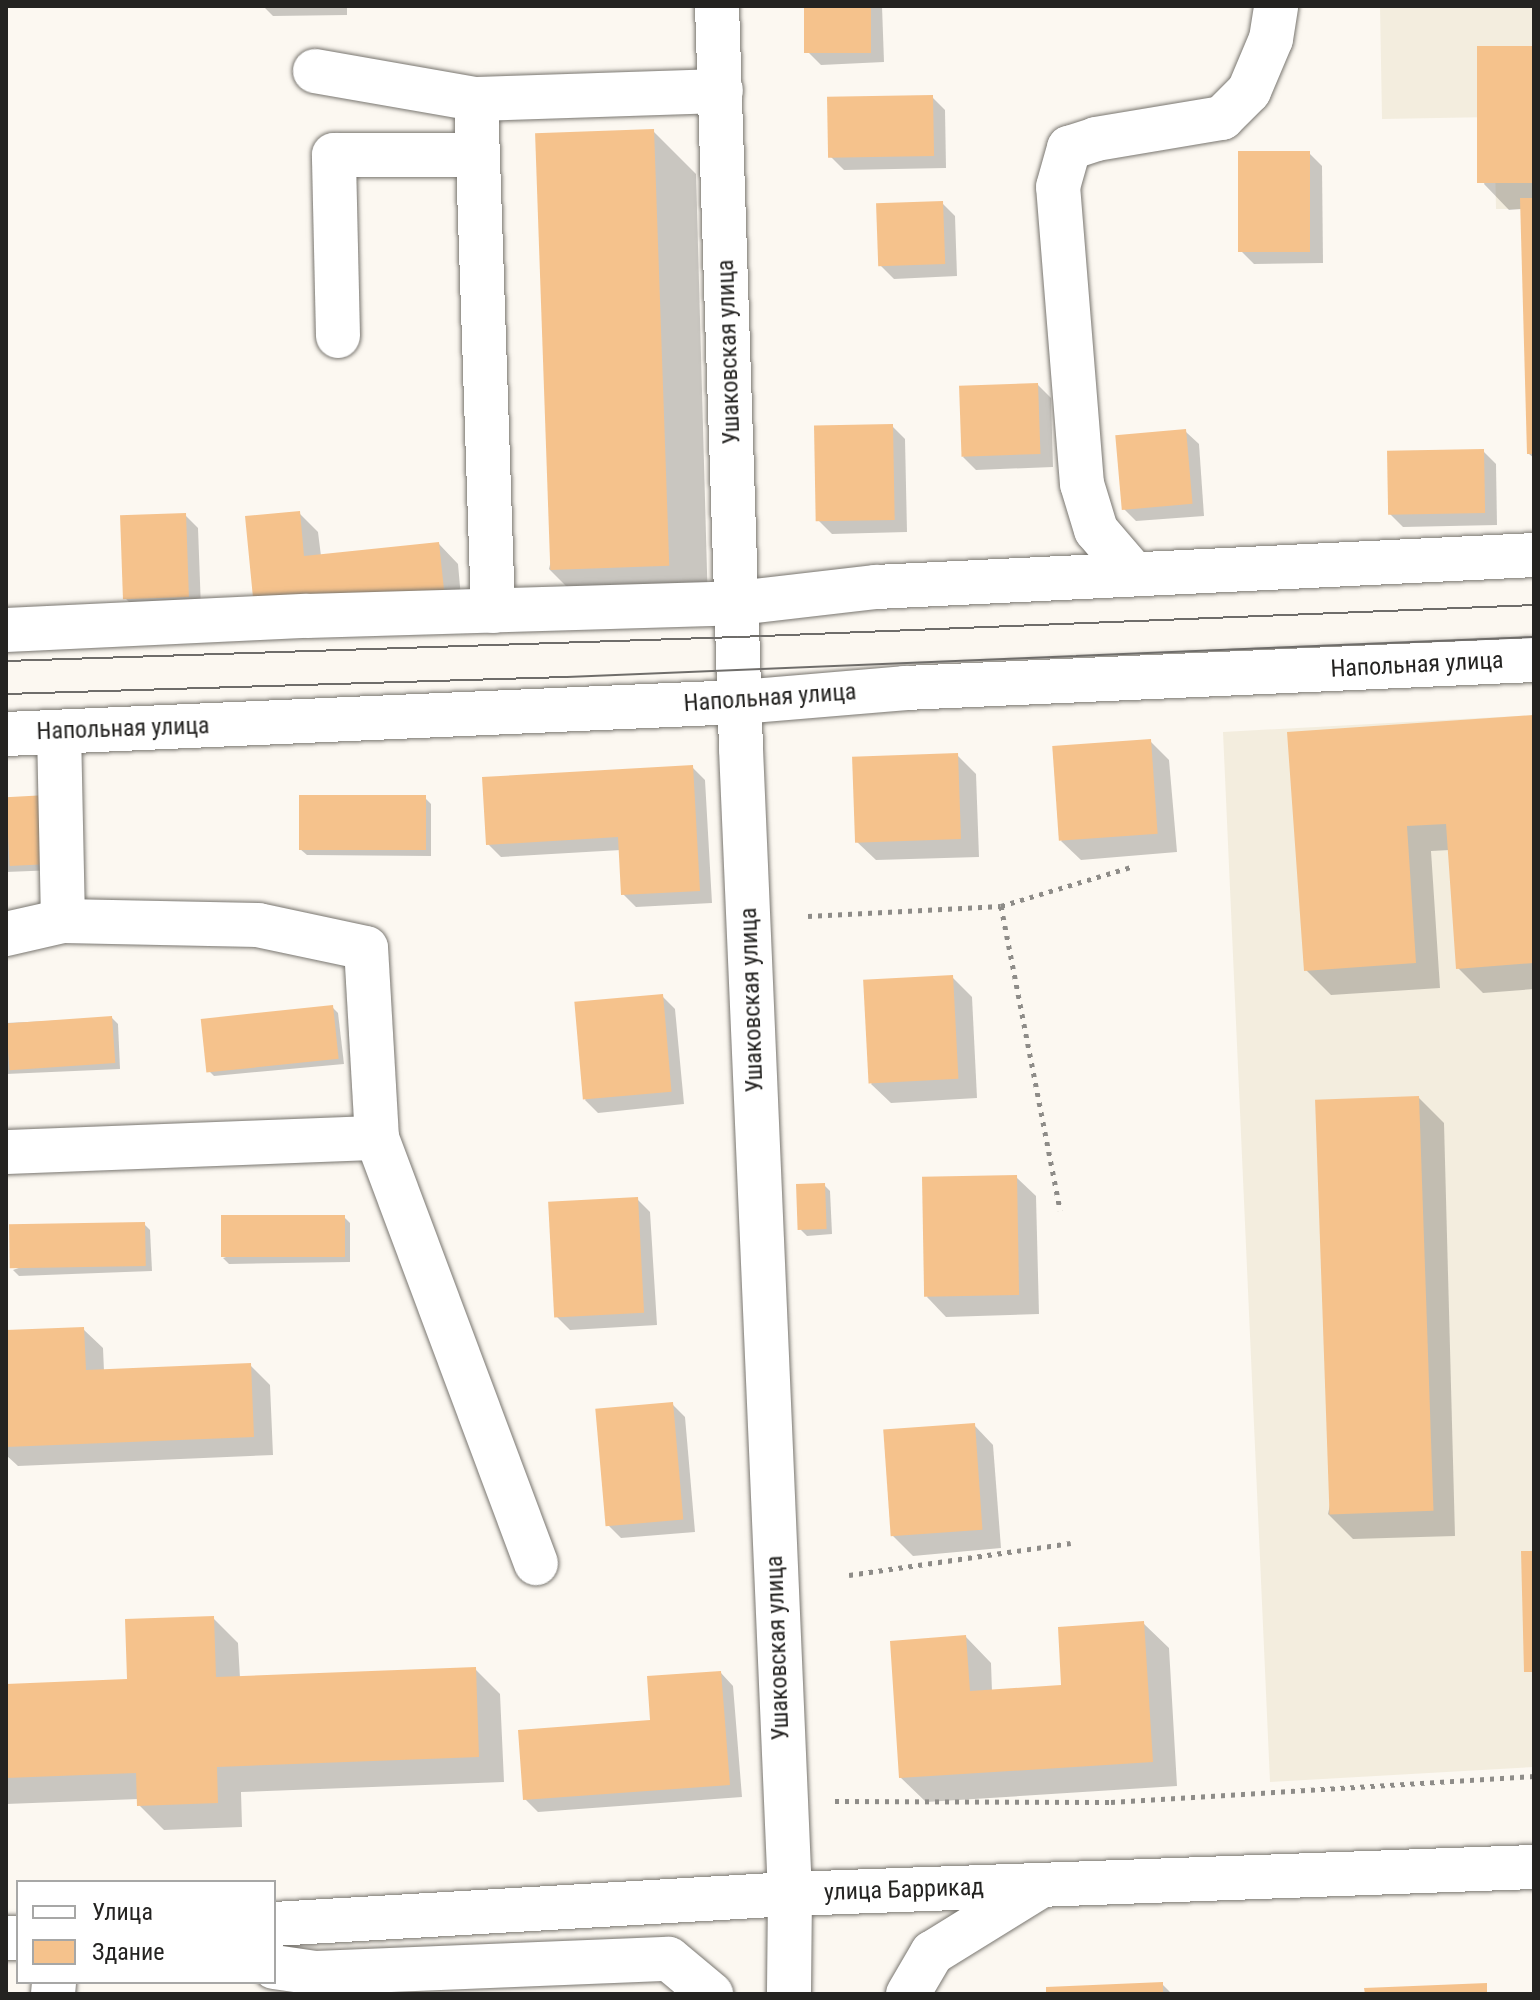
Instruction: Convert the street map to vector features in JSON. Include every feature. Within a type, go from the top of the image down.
[{"type":"main road","name":"Ушаковская улица","points":[[717,6],[740,702],[790,1894],[789,1994]]},
{"type":"main road","points":[[1132,572],[1096,530],[1082,484],[1058,187],[1069,148],[1096,139],[1222,118],[1249,91],[1271,39],[1276,6]]},
{"type":"main road","points":[[315,71],[476,99],[721,91]]},
{"type":"main road","points":[[476,99],[493,611]]},
{"type":"main road","points":[[338,336],[334,155],[478,155]]},
{"type":"main road","points":[[6,630],[737,603],[876,587],[1132,572],[1534,555]]},
{"type":"main road","name":"Напольная улица","points":[[6,734],[740,702],[905,688],[1534,660]]},
{"type":"main road","points":[[59,732],[63,921]]},
{"type":"main road","points":[[6,934],[63,921],[258,925],[366,948],[377,1138],[536,1563]]},
{"type":"main road","points":[[6,1152],[377,1138]]},
{"type":"main road","name":"улица Баррикад","points":[[276,1924],[790,1894],[1534,1867]]},
{"type":"main road","points":[[908,1994],[932,1953],[1041,1886]]},
{"type":"main road","points":[[276,1967],[316,1973],[669,1959],[711,1994]]},
{"type":"path","points":[[808,916],[1001,906],[1131,867]]},
{"type":"path","points":[[1001,906],[1060,1210]]},
{"type":"path","points":[[849,1575],[1071,1543]]},
{"type":"path","points":[[835,1801],[1111,1802],[1534,1776]]},
{"type":"shaded area","points":[[1380,6],[1534,6],[1534,209],[1496,209],[1494,117],[1382,119]]},
{"type":"shaded area","points":[[1534,715],[1534,1767],[1270,1782],[1223,732]]},
{"type":"building","points":[[804,6],[871,6],[871,53],[804,53]]},
{"type":"building","points":[[1477,46],[1534,46],[1534,183],[1477,183]]},
{"type":"building","points":[[933,95],[934,156],[828,158],[827,97]]},
{"type":"building","points":[[654,129],[669,566],[550,570],[535,133]]},
{"type":"building","points":[[1238,151],[1310,151],[1310,252],[1238,252]]},
{"type":"building","points":[[1520,198],[1534,198],[1534,454],[1527,454]]},
{"type":"building","points":[[943,201],[945,264],[878,266],[876,203]]},
{"type":"building","points":[[1038,383],[1040,454],[962,457],[959,386]]},
{"type":"building","points":[[893,424],[895,520],[816,521],[814,425]]},
{"type":"building","points":[[1186,429],[1193,504],[1122,510],[1115,435]]},
{"type":"building","points":[[1484,449],[1485,513],[1388,515],[1387,451]]},
{"type":"building","points":[[300,511],[304,556],[439,542],[444,590],[254,608],[245,516]]},
{"type":"building","points":[[186,513],[189,597],[123,599],[120,515]]},
{"type":"building","points":[[1534,715],[1534,963],[1456,969],[1446,824],[1407,826],[1416,963],[1304,971],[1287,732]]},
{"type":"building","points":[[1151,739],[1158,834],[1059,841],[1052,746]]},
{"type":"building","points":[[958,753],[961,839],[855,843],[852,757]]},
{"type":"building","points":[[693,765],[700,891],[621,895],[618,837],[486,845],[482,777]]},
{"type":"building","points":[[47,795],[51,864],[10,866],[6,797]]},
{"type":"building","points":[[299,795],[426,795],[426,850],[299,850]]},
{"type":"building","points":[[953,975],[958,1079],[869,1084],[863,980]]},
{"type":"building","points":[[663,994],[672,1092],[583,1099],[574,1002]]},
{"type":"building","points":[[333,1005],[339,1059],[206,1073],[201,1019]]},
{"type":"building","points":[[112,1016],[115,1063],[10,1070],[6,1023]]},
{"type":"building","points":[[1419,1096],[1433,1511],[1330,1514],[1315,1100]]},
{"type":"building","points":[[1017,1175],[1019,1295],[924,1297],[922,1177]]},
{"type":"building","points":[[825,1183],[827,1229],[798,1230],[796,1184]]},
{"type":"building","points":[[638,1197],[644,1313],[554,1318],[548,1202]]},
{"type":"building","points":[[221,1215],[345,1215],[345,1257],[221,1257]]},
{"type":"building","points":[[145,1222],[146,1266],[10,1268],[9,1224]]},
{"type":"building","points":[[84,1327],[86,1370],[251,1363],[254,1437],[6,1447],[6,1330]]},
{"type":"building","points":[[673,1402],[683,1520],[606,1526],[595,1409]]},
{"type":"building","points":[[975,1423],[982,1530],[891,1536],[883,1429]]},
{"type":"building","points":[[1521,1551],[1534,1551],[1534,1672],[1524,1672]]},
{"type":"building","points":[[214,1616],[216,1677],[476,1667],[479,1757],[217,1767],[218,1803],[137,1806],[136,1773],[6,1778],[6,1684],[127,1679],[125,1619]]},
{"type":"building","points":[[1144,1621],[1153,1762],[899,1778],[890,1641],[966,1635],[970,1691],[1061,1685],[1058,1627]]},
{"type":"building","points":[[721,1671],[730,1785],[523,1800],[518,1730],[650,1720],[647,1676]]},
{"type":"building","points":[[1163,1982],[1163,1994],[1046,1994],[1046,1987]]},
{"type":"building","points":[[1487,1983],[1487,1994],[1365,1994],[1364,1988]]},
{"type":"tram line","points":[[6,661],[738,637],[1534,605]]},
{"type":"tram line","points":[[6,694],[567,677],[1534,637]]}]
